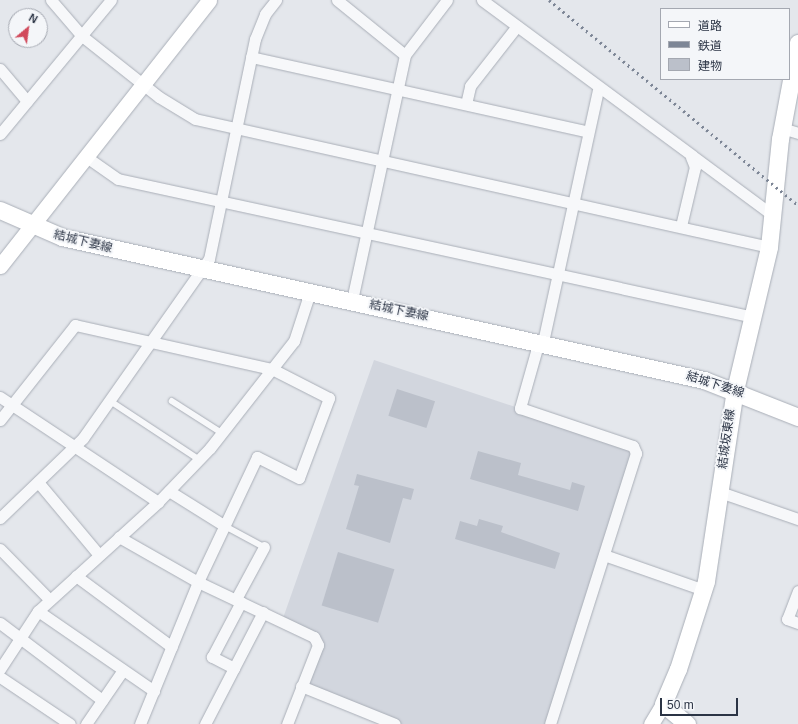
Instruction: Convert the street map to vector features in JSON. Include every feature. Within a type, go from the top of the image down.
[{"type":"main road","name":"結城坂東線","points":[[663,704],[678,669],[704,590],[735,390],[754,317],[769,246],[782,128],[798,43]]},
{"type":"main road","name":"結城下妻線","points":[[0,210],[30,226],[52,235],[203,269],[541,341],[735,390],[798,417]]},
{"type":"main road","points":[[663,704],[687,724]]},
{"type":"street","points":[[51,0],[82,36],[143,84],[195,119],[236,130],[383,160],[769,246]]},
{"type":"street","points":[[0,134],[111,0]]},
{"type":"street","points":[[0,266],[209,0]]},
{"type":"street","points":[[0,518],[74,449],[149,341],[209,259],[251,57],[265,14],[276,0]]},
{"type":"street","points":[[337,0],[405,55]]},
{"type":"street","points":[[352,300],[405,55],[447,0]]},
{"type":"street","points":[[482,0],[598,89],[773,215]]},
{"type":"street","points":[[466,104],[470,86],[517,26]]},
{"type":"street","points":[[251,57],[398,88],[588,132]]},
{"type":"street","points":[[0,69],[26,101]]},
{"type":"street","points":[[550,724],[636,453],[633,446],[520,408],[541,341],[559,273],[598,89]]},
{"type":"street","points":[[782,128],[798,133]]},
{"type":"street","points":[[85,156],[118,179],[559,273],[754,317]]},
{"type":"street","points":[[681,226],[695,166],[691,157]]},
{"type":"street","points":[[0,670],[38,611],[158,502],[200,460],[294,341],[310,292]]},
{"type":"street","points":[[0,420],[75,325],[272,369],[329,398],[299,478],[257,457],[198,582],[140,724]]},
{"type":"street","points":[[0,397],[74,449],[158,502]]},
{"type":"street","points":[[38,482],[99,555]]},
{"type":"street","points":[[169,491],[225,526]]},
{"type":"street","points":[[720,492],[798,519]]},
{"type":"street","points":[[119,537],[198,582],[314,637],[318,645],[287,724]]},
{"type":"street","points":[[234,668],[212,657],[264,548]]},
{"type":"street","points":[[0,549],[50,600]]},
{"type":"street","points":[[604,555],[704,590]]},
{"type":"street","points":[[76,576],[172,647]]},
{"type":"street","points":[[798,591],[787,619],[798,623]]},
{"type":"street","points":[[38,611],[154,691]]},
{"type":"street","points":[[205,724],[263,612]]},
{"type":"street","points":[[0,623],[102,700]]},
{"type":"street","points":[[86,724],[123,670]]},
{"type":"street","points":[[0,677],[70,724]]},
{"type":"street","points":[[301,686],[395,724]]},
{"type":"street","points":[[651,724],[663,704]]},
{"type":"lane","points":[[109,400],[200,460]]},
{"type":"lane","points":[[172,401],[222,433]]},
{"type":"lane","points":[[225,526],[264,548]]},
{"type":"shaded area","points":[[374,360],[633,446],[550,724],[398,724],[301,686],[318,645],[282,621]]},
{"type":"building","points":[[397,389],[435,401],[426,428],[388,416]]},
{"type":"building","points":[[478,451],[521,463],[518,475],[570,490],[572,482],[585,486],[578,511],[470,479]]},
{"type":"building","points":[[357,474],[414,489],[411,500],[403,498],[390,543],[346,529],[359,486],[354,485]]},
{"type":"building","points":[[479,519],[503,526],[501,532],[560,553],[555,569],[455,539],[460,521],[477,526]]},
{"type":"building","points":[[338,552],[394,569],[378,623],[322,606]]},
{"type":"railway","points":[[549,0],[798,205]]}]
